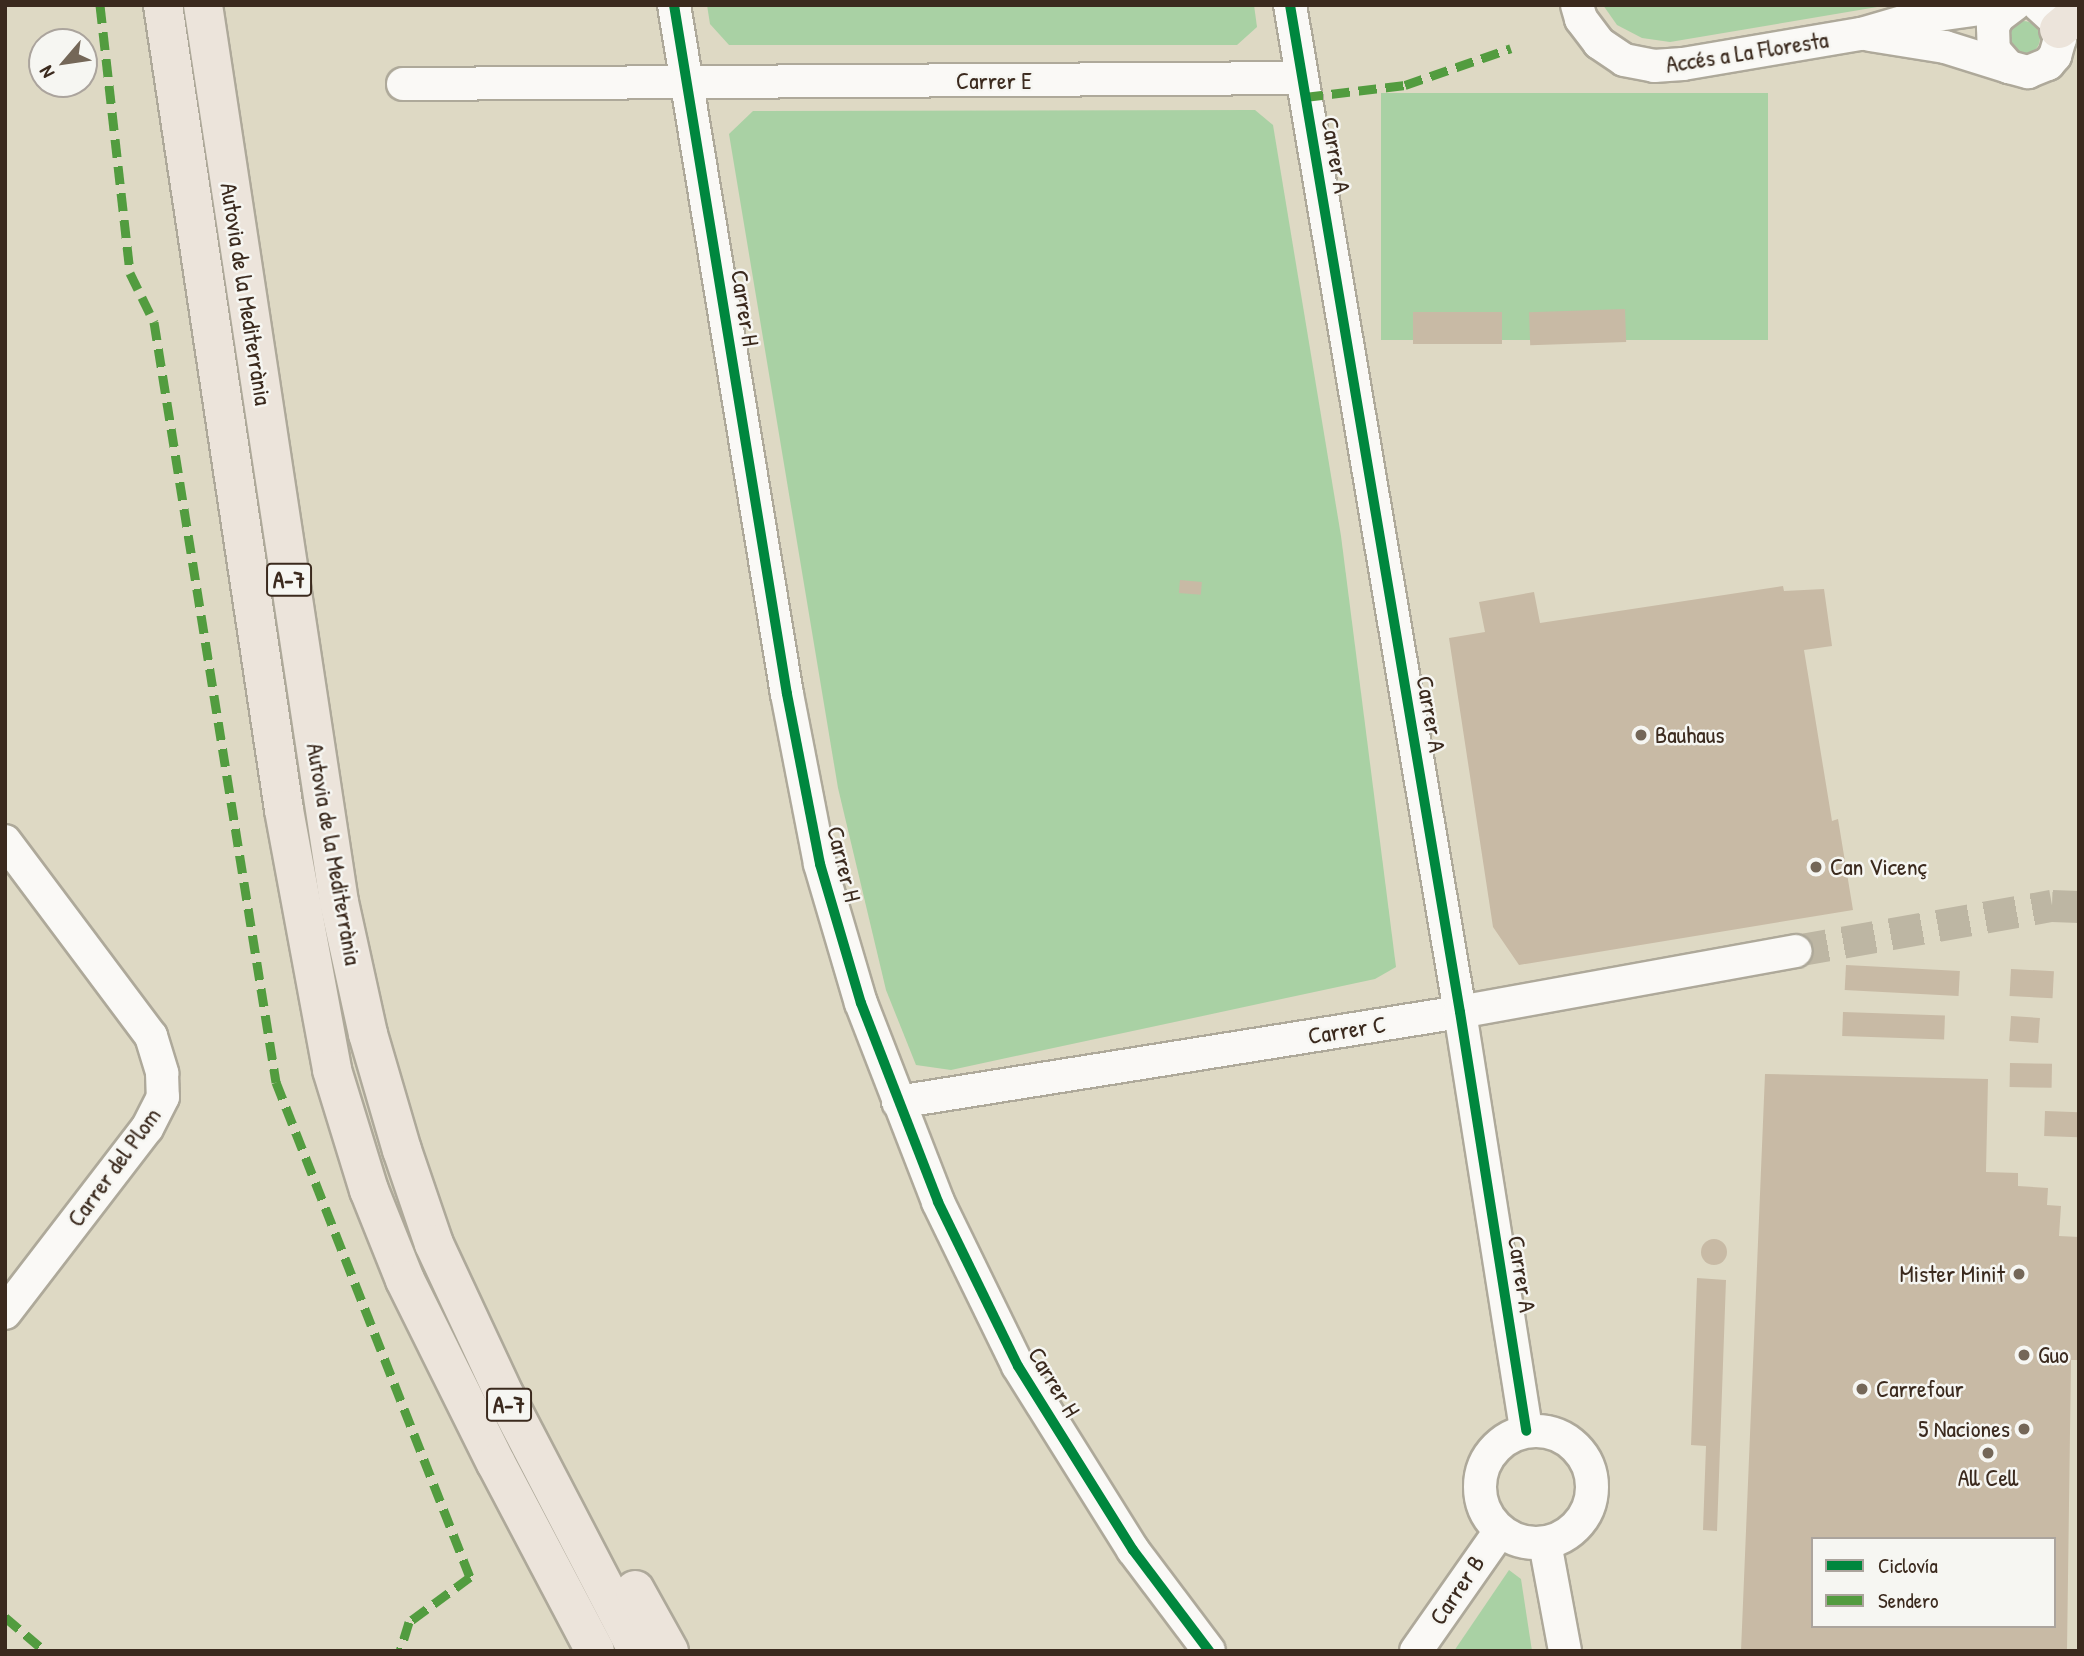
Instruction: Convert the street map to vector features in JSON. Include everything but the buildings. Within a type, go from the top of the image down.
[{"type":"highway","name":"Autovia de la Mediterrània","points":[[163,5],[282,797],[311,967],[332,1070],[369,1189],[405,1280],[484,1440],[595,1651]]},
{"type":"highway","name":"Autovia de la Mediterrània","points":[[203,5],[339,902],[368,1034],[402,1150],[434,1244],[467,1319],[638,1651]]},
{"type":"highway","points":[[402,1150],[431,1189],[459,1260],[519,1385],[669,1651]]},
{"type":"highway","points":[[405,1280],[407,1313],[438,1384],[571,1651]]},
{"type":"street","name":"Carrer H","points":[[674,5],[787,694],[820,864],[861,1003],[938,1202],[1018,1366],[1133,1550],[1209,1651]]},
{"type":"street","name":"Carrer A","points":[[1290,5],[1460,1012],[1526,1431]]},
{"type":"street","name":"Accés a La Floresta","points":[[1577,5],[1581,19],[1599,43],[1625,60],[1654,66],[1861,34],[1916,18],[2042,10],[2059,48],[2048,64],[2028,72],[1945,47],[1861,34]]},
{"type":"street","points":[[2009,67],[1994,50],[1991,39],[1998,17],[2042,10]]},
{"type":"street","name":"Carrer E","points":[[403,85],[1302,78]]},
{"type":"street","name":"Carrer del Plom","points":[[5,841],[151,1036],[162,1073],[163,1097],[147,1128],[5,1313]]},
{"type":"street","name":"Carrer C","points":[[898,1102],[1460,1012],[1796,951]]},
{"type":"street","points":[[1526,1431],[1551,1432],[1567,1440],[1581,1453],[1590,1473],[1591,1500],[1584,1516],[1565,1535],[1545,1543],[1514,1539],[1500,1531],[1482,1504],[1480,1477],[1486,1459],[1496,1446],[1526,1431]]},
{"type":"street","name":"Carrer B","points":[[1416,1651],[1500,1531]]},
{"type":"street","points":[[1545,1543],[1565,1651]]},
{"type":"green space","points":[[707,5],[1254,5],[1257,27],[1237,45],[729,45],[710,24]]},
{"type":"green space","points":[[1603,5],[1889,5],[1670,42],[1642,38],[1617,25]]},
{"type":"green space","points":[[2023,21],[2035,26],[2040,38],[2035,50],[2023,55],[2011,50],[2006,38],[2011,26]]},
{"type":"green space","points":[[1381,93],[1768,93],[1768,340],[1381,340]]},
{"type":"green space","points":[[1255,110],[1273,125],[1341,536],[1396,967],[1375,979],[951,1070],[916,1065],[886,990],[838,788],[729,134],[753,111]]},
{"type":"green space","points":[[1509,1570],[1521,1579],[1532,1651],[1454,1651]]},
{"type":"tunnel","points":[[1796,951],[2052,906],[2079,907]]},
{"type":"marked path","points":[[100,5],[130,273],[154,322],[276,1082],[470,1577],[409,1622],[400,1651]]},
{"type":"marked path","points":[[1305,97],[1405,85],[1511,48]]},
{"type":"marked path","points":[[5,1617],[45,1651]]},
{"type":"cycle path","points":[[674,5],[787,694],[820,864],[861,1003],[938,1202],[1018,1366],[1133,1550],[1209,1651]]},
{"type":"cycle path","points":[[1290,5],[1460,1012],[1526,1431]]},
{"type":"place","name":"Bauhaus","points":[[1641,735]]},
{"type":"place","name":"Can Vicenç","points":[[1816,867]]},
{"type":"place","name":"Mister Minit","points":[[2019,1274]]},
{"type":"place","name":"Guo","points":[[2024,1355]]},
{"type":"place","name":"Carrefour","points":[[1862,1389]]},
{"type":"place","name":"5 Naciones","points":[[2024,1429]]},
{"type":"place","name":"All Cell","points":[[1988,1453]]}]
